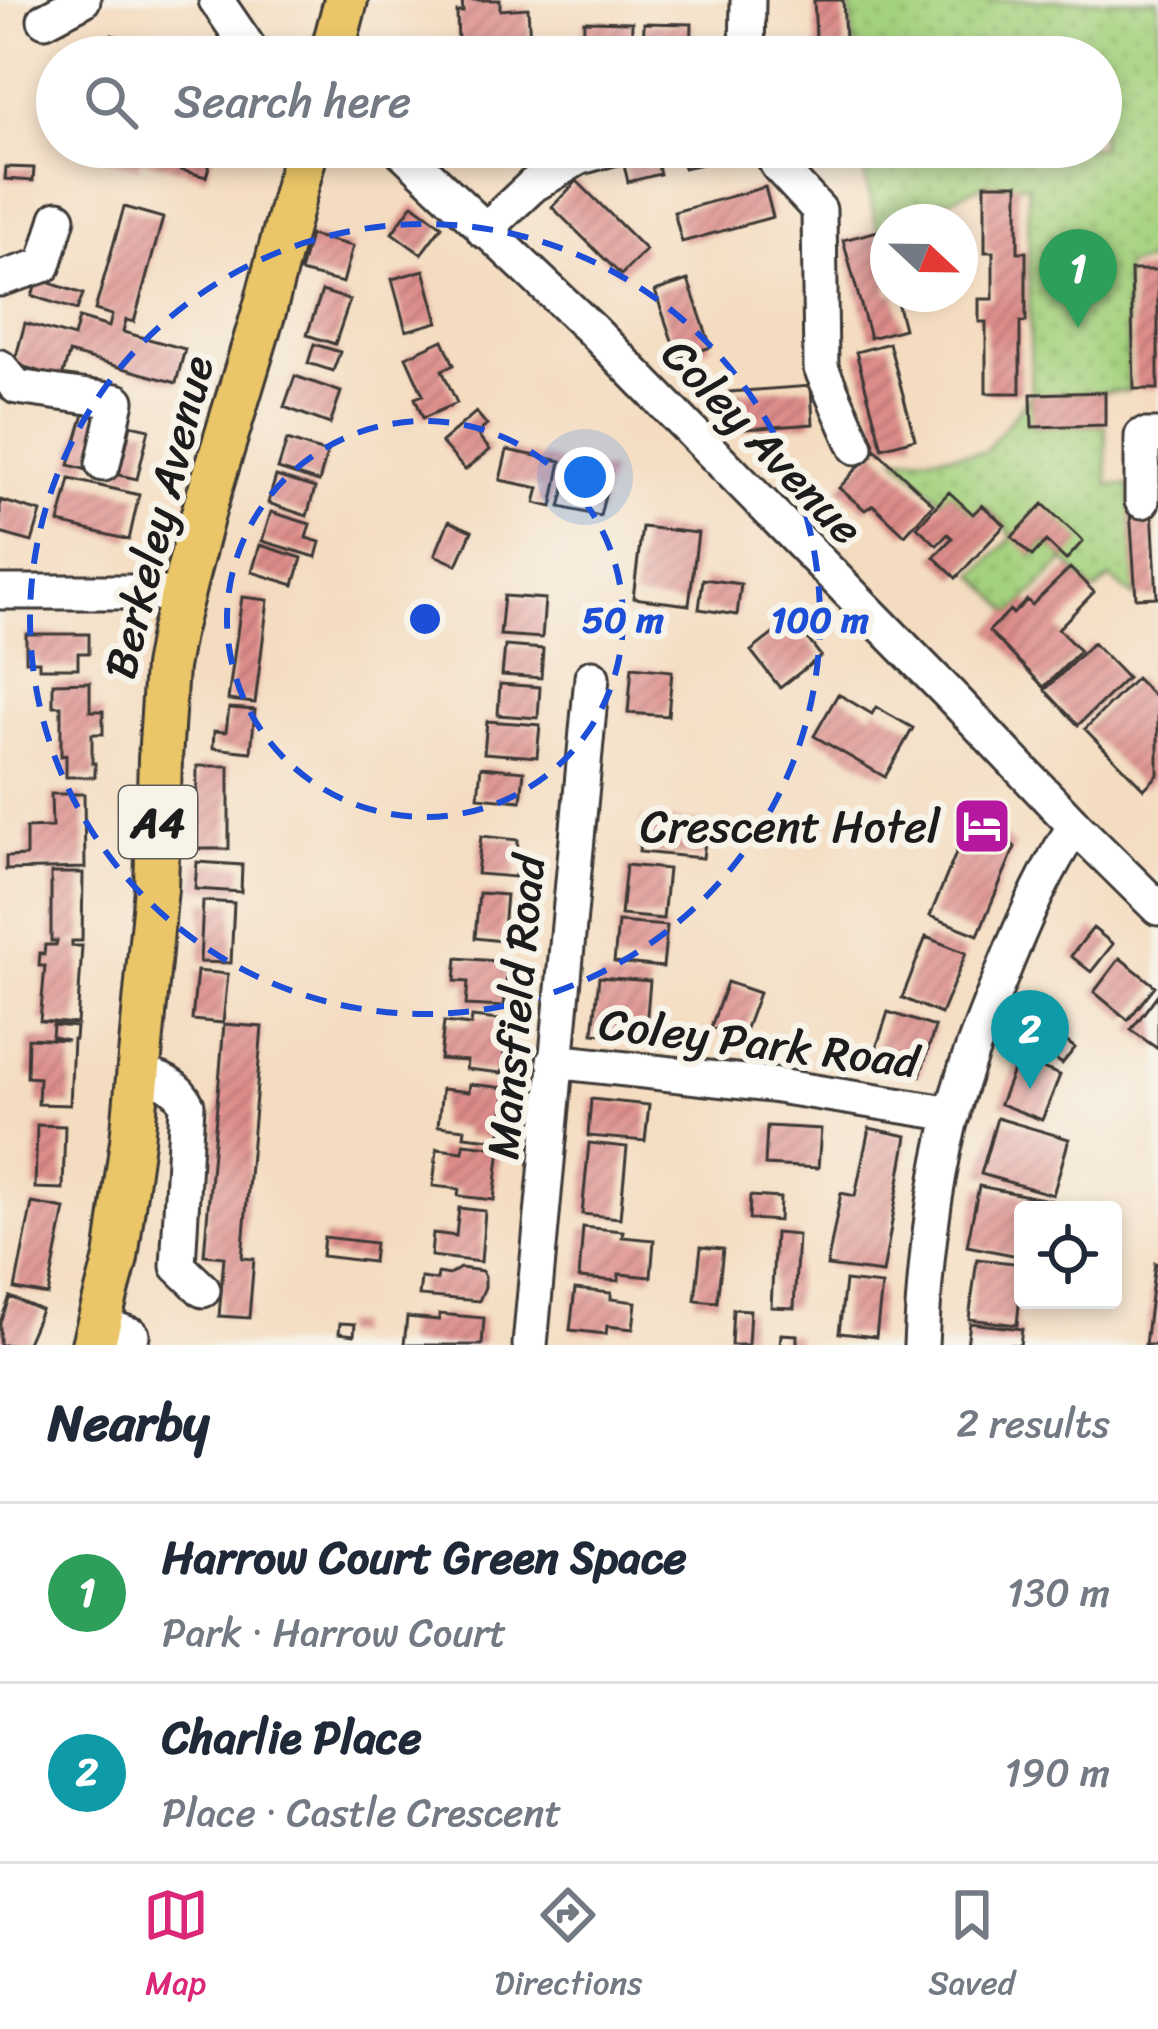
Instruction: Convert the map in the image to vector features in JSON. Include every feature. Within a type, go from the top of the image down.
[{"type":"main road","points":[[337,36],[346,0]]},
{"type":"main road","name":"Berkeley Avenue","points":[[109,1334],[110,1289],[123,1215],[156,888],[166,667],[210,489],[266,308],[302,168]]},
{"type":"street","points":[[45,20],[83,0]]},
{"type":"street","points":[[216,0],[241,36]]},
{"type":"street","points":[[747,36],[748,0]]},
{"type":"street","name":"Coley Avenue","points":[[420,168],[592,330],[1158,908]]},
{"type":"street","points":[[484,231],[532,185],[561,168]]},
{"type":"street","points":[[780,168],[819,210],[807,335],[856,447]]},
{"type":"street","points":[[0,279],[44,266],[58,218]]},
{"type":"street","points":[[0,367],[17,387],[117,401],[103,464]]},
{"type":"street","points":[[1142,501],[1142,436],[1158,436]]},
{"type":"street","points":[[0,592],[155,592],[180,601]]},
{"type":"street","name":"Mansfield Road","points":[[530,1345],[592,677]]},
{"type":"street","points":[[921,1345],[926,1260],[952,1114],[979,1030],[1024,920],[1075,826]]},
{"type":"street","name":"Coley Park Road","points":[[554,1061],[771,1085],[952,1114]]},
{"type":"street","points":[[139,1074],[174,1087],[188,1105],[178,1266],[203,1290]]},
{"type":"green space","points":[[849,0],[1158,0],[1158,179],[1152,180],[1152,261],[1125,265],[1128,391],[1031,395],[1033,427],[1105,425],[1108,485],[1129,485],[1136,598],[1110,578],[1094,592],[1065,560],[1013,614],[975,575],[1012,538],[1005,525],[983,505],[973,514],[950,493],[942,500],[896,458],[985,452],[1031,394],[1028,185],[985,184],[939,204],[872,204],[863,168],[1122,168],[1122,36],[853,36]],"holes":[[[1043,505],[1066,559],[1046,541],[1032,555]]]},
{"type":"building","points":[[462,0],[500,0],[500,10],[528,8],[530,36],[458,36],[457,12],[463,12]]},
{"type":"building","points":[[814,0],[843,0],[845,36],[816,36]]},
{"type":"building","points":[[584,21],[632,22],[632,36],[584,36]]},
{"type":"building","points":[[644,23],[692,24],[692,36],[644,36]]},
{"type":"building","points":[[6,167],[34,168],[33,181],[5,179]]},
{"type":"building","points":[[173,168],[209,168],[206,177]]},
{"type":"building","points":[[625,168],[658,168],[660,174],[628,182]]},
{"type":"building","points":[[577,181],[646,250],[621,275],[552,207]]},
{"type":"building","points":[[985,184],[1018,184],[1018,252],[1026,252],[1020,393],[986,393],[986,322],[979,322],[979,299],[993,299],[993,252],[985,252]]},
{"type":"building","points":[[765,187],[773,217],[682,242],[674,212]]},
{"type":"building","points":[[413,204],[442,226],[421,254],[392,233]]},
{"type":"building","points":[[124,207],[163,218],[134,322],[126,320],[123,332],[185,349],[176,383],[69,353],[62,378],[14,364],[25,323],[74,337],[79,318],[109,327],[112,315],[95,310]]},
{"type":"building","points":[[870,233],[870,312],[900,312],[904,329],[870,338],[843,240]]},
{"type":"building","points":[[310,235],[353,246],[343,283],[300,272]]},
{"type":"building","points":[[424,270],[438,322],[406,331],[392,279]]},
{"type":"building","points":[[1131,270],[1158,270],[1158,389],[1134,389]]},
{"type":"building","points":[[38,279],[83,294],[77,310],[32,296]]},
{"type":"building","points":[[688,280],[711,347],[678,358],[655,291]]},
{"type":"building","points":[[322,291],[350,300],[335,344],[307,335]]},
{"type":"building","points":[[443,340],[454,365],[442,370],[457,403],[423,418],[415,398],[423,395],[406,357]]},
{"type":"building","points":[[889,343],[915,439],[882,448],[856,352]]},
{"type":"building","points":[[314,344],[340,352],[333,371],[308,363]]},
{"type":"building","points":[[295,376],[341,392],[330,424],[284,407]]},
{"type":"building","points":[[811,386],[813,424],[733,430],[730,392]]},
{"type":"building","points":[[1105,392],[1105,425],[1032,427],[1031,394]]},
{"type":"building","points":[[476,412],[487,425],[477,434],[490,450],[465,470],[441,442]]},
{"type":"building","points":[[84,414],[102,419],[87,470],[69,465]]},
{"type":"building","points":[[131,425],[149,429],[137,479],[119,475]]},
{"type":"building","points":[[287,440],[327,453],[319,482],[278,469]]},
{"type":"building","points":[[875,449],[933,504],[905,535],[873,505],[865,510],[839,488]]},
{"type":"building","points":[[507,450],[561,461],[552,507],[535,503],[539,488],[500,480]]},
{"type":"building","points":[[572,461],[611,471],[600,516],[560,507]]},
{"type":"building","points":[[276,476],[315,488],[307,516],[268,503]]},
{"type":"building","points":[[70,479],[139,495],[129,540],[59,523]]},
{"type":"building","points":[[949,492],[973,514],[982,505],[1005,525],[956,578],[934,557],[952,538],[948,534],[937,545],[917,527]]},
{"type":"building","points":[[0,500],[41,512],[32,542],[0,533]]},
{"type":"building","points":[[1043,504],[1083,541],[1066,560],[1046,541],[1032,556],[1012,537]]},
{"type":"building","points":[[1152,509],[1157,597],[1136,598],[1130,510]]},
{"type":"building","points":[[271,512],[310,524],[306,538],[320,542],[316,557],[262,541]]},
{"type":"building","points":[[449,521],[472,531],[457,565],[435,555]]},
{"type":"building","points":[[642,527],[698,533],[689,605],[633,598]]},
{"type":"building","points":[[260,545],[302,558],[294,585],[252,572]]},
{"type":"building","points":[[1070,568],[1094,592],[1058,629],[1080,651],[1044,687],[989,631],[1010,610],[1013,614],[1027,600],[1032,605]]},
{"type":"building","points":[[703,579],[741,584],[737,615],[699,609]]},
{"type":"building","points":[[504,596],[545,599],[542,638],[500,635]]},
{"type":"building","points":[[242,597],[268,600],[255,703],[228,700]]},
{"type":"building","points":[[792,619],[821,656],[780,688],[751,651]]},
{"type":"building","points":[[26,634],[89,634],[89,653],[78,653],[78,668],[39,668],[39,661],[26,661]]},
{"type":"building","points":[[1093,643],[1127,678],[1078,725],[1045,690]]},
{"type":"building","points":[[505,646],[543,649],[541,678],[502,675]]},
{"type":"building","points":[[632,667],[672,671],[668,716],[628,713]]},
{"type":"building","points":[[1136,678],[1158,700],[1158,775],[1144,789],[1085,729]]},
{"type":"building","points":[[90,682],[90,711],[103,711],[103,734],[92,734],[95,777],[66,777],[61,706],[53,706],[53,683]]},
{"type":"building","points":[[500,684],[540,687],[538,718],[498,715]]},
{"type":"building","points":[[838,694],[872,714],[876,707],[913,728],[885,777],[814,736]]},
{"type":"building","points":[[229,708],[255,710],[251,752],[213,748],[214,731],[226,732]]},
{"type":"building","points":[[487,721],[540,725],[537,757],[484,753]]},
{"type":"building","points":[[197,766],[229,766],[229,849],[196,849]]},
{"type":"building","points":[[481,767],[524,771],[521,801],[478,797]]},
{"type":"building","points":[[51,794],[84,794],[85,868],[6,870],[6,857],[26,856],[26,828],[52,827]]},
{"type":"building","points":[[976,805],[1015,847],[978,935],[930,916]]},
{"type":"building","points":[[642,818],[707,823],[703,858],[639,852]]},
{"type":"building","points":[[481,836],[518,840],[515,877],[477,874]]},
{"type":"building","points":[[197,862],[242,865],[241,892],[195,889]]},
{"type":"building","points":[[626,865],[668,869],[663,919],[621,915]]},
{"type":"building","points":[[51,873],[83,873],[82,941],[72,941],[72,946],[82,946],[77,1024],[40,1021],[45,966],[39,966],[40,953],[44,954],[45,945],[57,941],[51,941]]},
{"type":"building","points":[[479,893],[506,895],[502,941],[475,938]]},
{"type":"building","points":[[203,901],[234,903],[231,963],[200,962]]},
{"type":"building","points":[[618,922],[667,926],[663,967],[614,962]]},
{"type":"building","points":[[1093,928],[1113,944],[1091,972],[1071,956]]},
{"type":"building","points":[[926,937],[966,953],[941,1014],[902,998]]},
{"type":"building","points":[[457,958],[508,962],[504,1007],[466,1005],[468,982],[455,981]]},
{"type":"building","points":[[1120,958],[1155,986],[1128,1020],[1094,992]]},
{"type":"building","points":[[197,971],[228,974],[223,1023],[192,1020]]},
{"type":"building","points":[[599,977],[650,981],[645,1038],[593,1033]]},
{"type":"building","points":[[727,982],[759,993],[742,1039],[711,1027]]},
{"type":"building","points":[[1158,994],[1158,1049],[1131,1030]]},
{"type":"building","points":[[888,1012],[935,1027],[920,1076],[872,1061]]},
{"type":"building","points":[[472,1017],[508,1021],[502,1073],[466,1069],[467,1061],[440,1059],[444,1022],[471,1025]]},
{"type":"building","points":[[1038,1019],[1075,1048],[1062,1064],[1025,1035]]},
{"type":"building","points":[[224,1024],[262,1027],[242,1258],[254,1259],[249,1318],[219,1316],[224,1257],[204,1255]]},
{"type":"building","points":[[53,1025],[76,1027],[70,1105],[38,1104],[39,1078],[27,1077],[28,1038],[68,1040],[52,1037]]},
{"type":"building","points":[[1018,1058],[1060,1075],[1042,1120],[1000,1104]]},
{"type":"building","points":[[470,1084],[506,1088],[500,1140],[464,1136],[465,1129],[438,1126],[442,1089],[469,1092]]},
{"type":"building","points":[[591,1099],[649,1105],[645,1141],[588,1136]]},
{"type":"building","points":[[997,1118],[1069,1139],[1053,1195],[981,1174]]},
{"type":"building","points":[[37,1125],[65,1126],[63,1189],[35,1188]]},
{"type":"building","points":[[767,1126],[821,1129],[818,1168],[765,1165]]},
{"type":"building","points":[[869,1128],[907,1136],[883,1273],[827,1266],[841,1193],[855,1196]]},
{"type":"building","points":[[589,1143],[627,1147],[620,1218],[582,1214]]},
{"type":"building","points":[[464,1144],[500,1148],[494,1200],[458,1196],[459,1189],[433,1186],[437,1149],[463,1152]]},
{"type":"building","points":[[979,1186],[1053,1201],[1014,1201],[1014,1255],[967,1246]]},
{"type":"building","points":[[750,1196],[780,1198],[779,1221],[749,1219]]},
{"type":"building","points":[[32,1203],[65,1209],[48,1295],[15,1289]]},
{"type":"building","points":[[459,1208],[485,1211],[481,1262],[431,1256],[433,1233],[456,1236]]},
{"type":"building","points":[[583,1227],[654,1240],[651,1277],[579,1278]]},
{"type":"building","points":[[775,1233],[798,1235],[794,1308],[771,1307]]},
{"type":"building","points":[[324,1237],[375,1243],[373,1262],[322,1256]]},
{"type":"building","points":[[701,1247],[723,1249],[717,1302],[695,1300]]},
{"type":"building","points":[[977,1259],[1014,1263],[1017,1325],[969,1319]]},
{"type":"building","points":[[1155,1263],[1158,1345],[1145,1345]]},
{"type":"building","points":[[460,1268],[482,1271],[485,1287],[479,1301],[419,1296],[421,1278],[437,1280],[438,1273],[449,1275]]},
{"type":"building","points":[[845,1281],[882,1285],[876,1337],[839,1333]]},
{"type":"building","points":[[575,1289],[636,1302],[633,1329],[607,1326],[606,1334],[570,1330]]},
{"type":"building","points":[[10,1297],[41,1310],[26,1345],[0,1345],[0,1322]]},
{"type":"building","points":[[733,1309],[750,1310],[748,1345],[731,1345]]},
{"type":"building","points":[[439,1314],[484,1318],[482,1345],[404,1345],[407,1317],[439,1320]]},
{"type":"building","points":[[340,1323],[355,1324],[354,1335],[339,1333]]},
{"type":"building","points":[[970,1323],[1022,1329],[1020,1345],[967,1345]]},
{"type":"building","points":[[781,1334],[797,1335],[797,1345],[780,1345]]},
{"type":"place","name":"Harrow Court Green Space","points":[[1078,328]]},
{"type":"place","name":"Crescent Hotel","points":[[982,826]]},
{"type":"place","name":"Charlie Place","points":[[1030,1089]]}]
